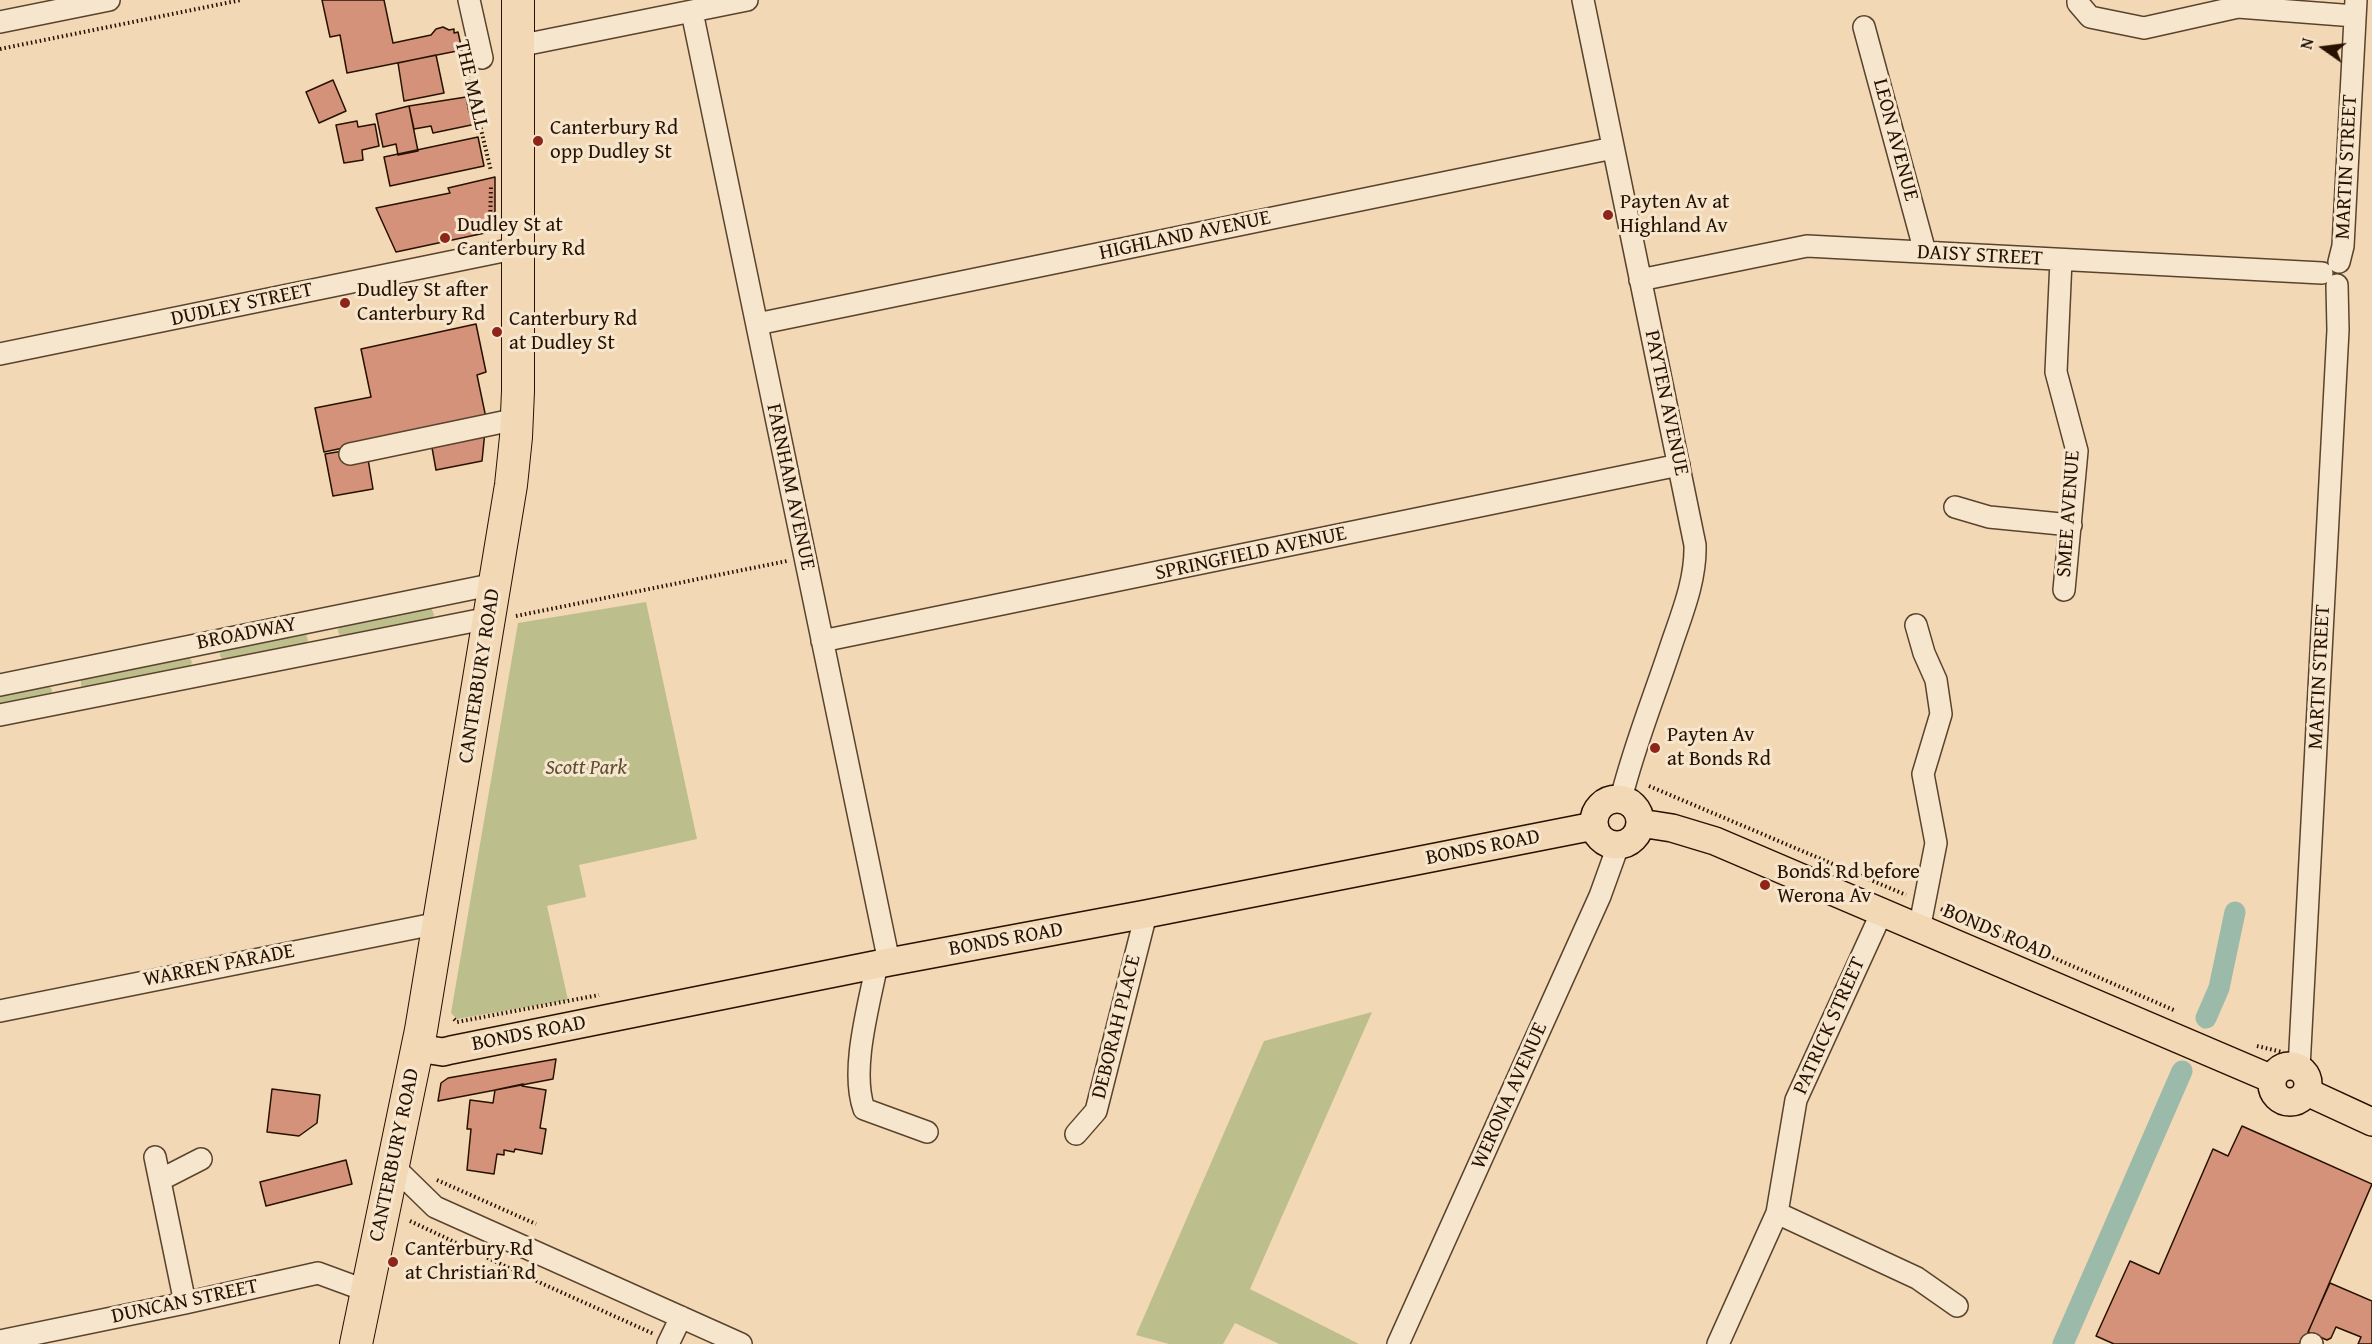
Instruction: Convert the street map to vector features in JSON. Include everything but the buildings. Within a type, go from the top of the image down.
[{"type":"highway","name":"CANTERBURY ROAD","points":[[356,1344],[394,1167],[439,923],[503,617],[495,584],[511,485],[517,419],[518,0]]},
{"type":"main road","points":[[1621,799],[1637,810],[1640,823],[1639,830],[1631,841],[1618,846],[1600,838],[1594,826],[1601,806],[1607,801],[1621,799]]},
{"type":"main road","name":"BONDS ROAD","points":[[1640,823],[1672,828],[1715,841],[1881,914],[2272,1079],[2273,1091],[2286,1102],[2298,1101],[2295,1071]]},
{"type":"main road","name":"BONDS ROAD","points":[[417,1048],[443,1052],[883,963],[1594,826]]},
{"type":"main road","points":[[2295,1071],[2372,1122]]},
{"type":"street","points":[[0,22],[109,0]]},
{"type":"street","name":"THE MALL","points":[[469,0],[474,63]]},
{"type":"street","points":[[518,46],[666,8],[692,12],[747,0]]},
{"type":"street","name":"PAYTEN AVENUE","points":[[1583,0],[1695,545],[1693,578],[1621,799]]},
{"type":"street","points":[[2078,0],[2090,17],[2144,27],[2238,7],[2355,8]]},
{"type":"street","name":"MARTIN STREET","points":[[2295,1071],[2338,330],[2333,274],[2343,246],[2355,8]]},
{"type":"street","name":"FARNHAM AVENUE","points":[[692,12],[822,641],[883,963]]},
{"type":"street","name":"LEON AVENUE","points":[[1864,27],[1925,252]]},
{"type":"street","name":"HIGHLAND AVENUE","points":[[757,324],[1613,148]]},
{"type":"street","name":"DAISY STREET","points":[[1640,280],[1807,246],[2333,274]]},
{"type":"street","name":"DUDLEY STREET","points":[[0,354],[518,248]]},
{"type":"street","name":"SMEE AVENUE","points":[[2061,260],[2056,372],[2077,451],[2064,590]]},
{"type":"street","points":[[350,454],[517,419]]},
{"type":"street","name":"SPRINGFIELD AVENUE","points":[[822,641],[1678,465]]},
{"type":"street","points":[[1955,507],[1989,517],[2071,525]]},
{"type":"street","name":"BROADWAY","points":[[0,685],[495,584]]},
{"type":"street","points":[[437,594],[444,626]]},
{"type":"street","name":"BROADWAY","points":[[0,715],[444,626],[503,617]]},
{"type":"street","points":[[320,620],[326,649]]},
{"type":"street","points":[[1916,625],[1924,653],[1936,680],[1941,714],[1923,774],[1936,843],[1919,930]]},
{"type":"street","points":[[204,643],[210,673]]},
{"type":"street","points":[[63,672],[69,701]]},
{"type":"street","name":"WERONA AVENUE","points":[[1398,1344],[1600,896],[1618,846]]},
{"type":"street","name":"DEBORAH PLACE","points":[[1076,1134],[1096,1111],[1146,914]]},
{"type":"street","name":"PATRICK STREET","points":[[1718,1344],[1777,1213],[1796,1100],[1881,914]]},
{"type":"street","name":"WARREN PARADE","points":[[0,1011],[439,923]]},
{"type":"street","points":[[883,963],[861,1042],[860,1096],[864,1109],[927,1132]]},
{"type":"street","points":[[155,1157],[185,1303]]},
{"type":"street","points":[[160,1180],[201,1159]]},
{"type":"street","points":[[394,1167],[435,1207],[741,1344]]},
{"type":"street","points":[[1777,1213],[1917,1278],[1957,1306]]},
{"type":"street","name":"DUNCAN STREET","points":[[0,1341],[185,1303],[318,1272],[367,1291]]},
{"type":"street","points":[[669,1342],[681,1317]]},
{"type":"path","points":[[0,49],[241,0]]},
{"type":"path","name":"THE MALL","points":[[474,63],[491,170],[490,225]]},
{"type":"path","points":[[503,617],[805,557]]},
{"type":"path","name":"BONDS ROAD","points":[[1649,786],[2186,1015]]},
{"type":"path","points":[[2252,1045],[2295,1071]]},
{"type":"path","points":[[431,1177],[536,1224]]},
{"type":"path","points":[[410,1221],[669,1342]]},
{"type":"green space","name":"Scott Park","points":[[646,602],[697,839],[579,865],[586,897],[547,906],[568,1000],[457,1019],[451,1013],[518,623]]},
{"type":"green space","points":[[431,607],[434,615],[431,620],[342,638],[338,632],[339,625]]},
{"type":"green space","points":[[305,632],[308,640],[306,646],[224,661],[220,656],[221,649]]},
{"type":"green space","points":[[189,657],[192,662],[189,669],[85,690],[81,685],[81,677]]},
{"type":"green space","points":[[48,684],[52,690],[51,696],[0,709],[0,691]]},
{"type":"green space","points":[[1372,1012],[1250,1289],[1359,1344],[1279,1344],[1235,1323],[1223,1344],[1169,1344],[1136,1335],[1264,1041]]},
{"type":"waterway","points":[[2206,1018],[2219,988],[2235,912]]},
{"type":"waterway","points":[[2063,1344],[2182,1071]]},
{"type":"place","name":"Canterbury Rd opp Dudley St","points":[[538,141]]},
{"type":"place","name":"Payten Av at Highland Av","points":[[1608,215]]},
{"type":"place","name":"Dudley St at Canterbury Rd","points":[[445,238]]},
{"type":"place","name":"Dudley St after Canterbury Rd","points":[[345,303]]},
{"type":"place","name":"Canterbury Rd at Dudley St","points":[[497,332]]},
{"type":"place","name":"Payten Av at Bonds Rd","points":[[1655,748]]},
{"type":"place","name":"Bonds Rd before Werona Av","points":[[1765,885]]},
{"type":"place","name":"Canterbury Rd at Christian Rd","points":[[393,1262]]}]
